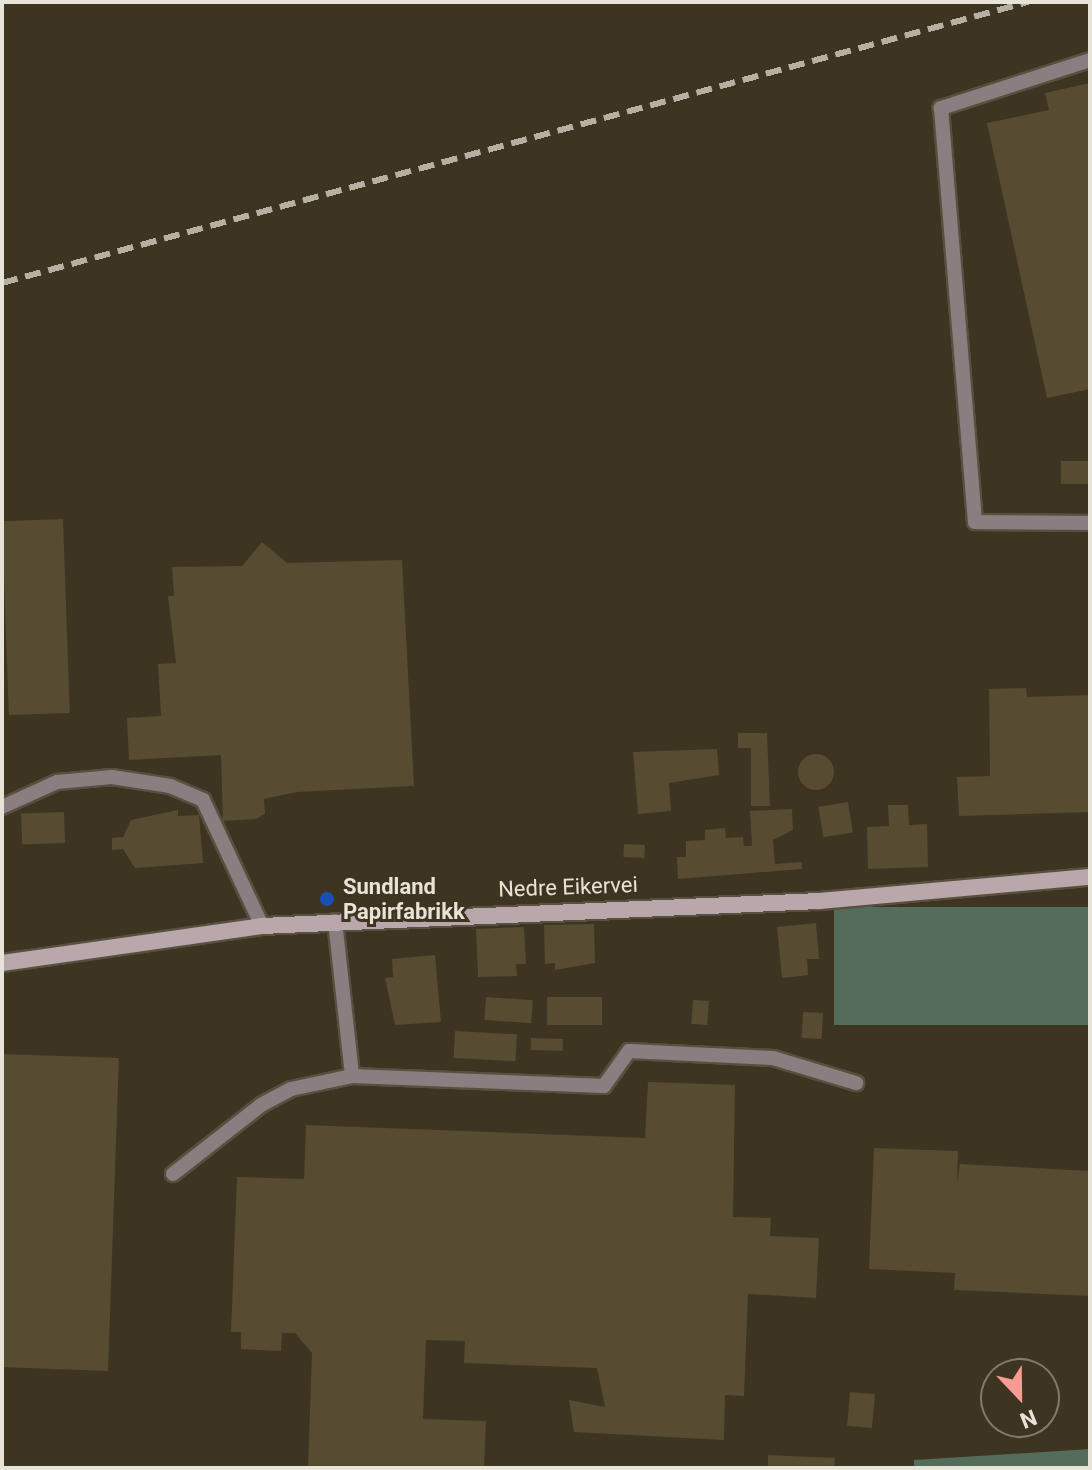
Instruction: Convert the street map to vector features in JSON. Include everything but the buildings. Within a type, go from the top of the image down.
[{"type":"main road","name":"Nedre Eikervei","points":[[2,963],[262,926],[819,901],[1090,877]]},
{"type":"lane","points":[[1090,60],[941,108],[975,522],[1090,523]]},
{"type":"lane","points":[[2,807],[57,782],[112,777],[192,795],[216,826],[262,926]]},
{"type":"lane","points":[[335,921],[352,1076]]},
{"type":"lane","points":[[173,1174],[261,1105],[291,1089],[352,1076],[604,1086],[629,1051],[773,1058],[856,1083]]},
{"type":"green space","points":[[834,907],[1090,907],[1090,1025],[834,1025]]},
{"type":"green space","points":[[1090,1449],[1090,1468],[914,1468],[914,1460]]},
{"type":"railway","points":[[2,283],[1028,2]]},
{"type":"place","name":"Sundland Papirfabrikk","points":[[327,899]]}]
